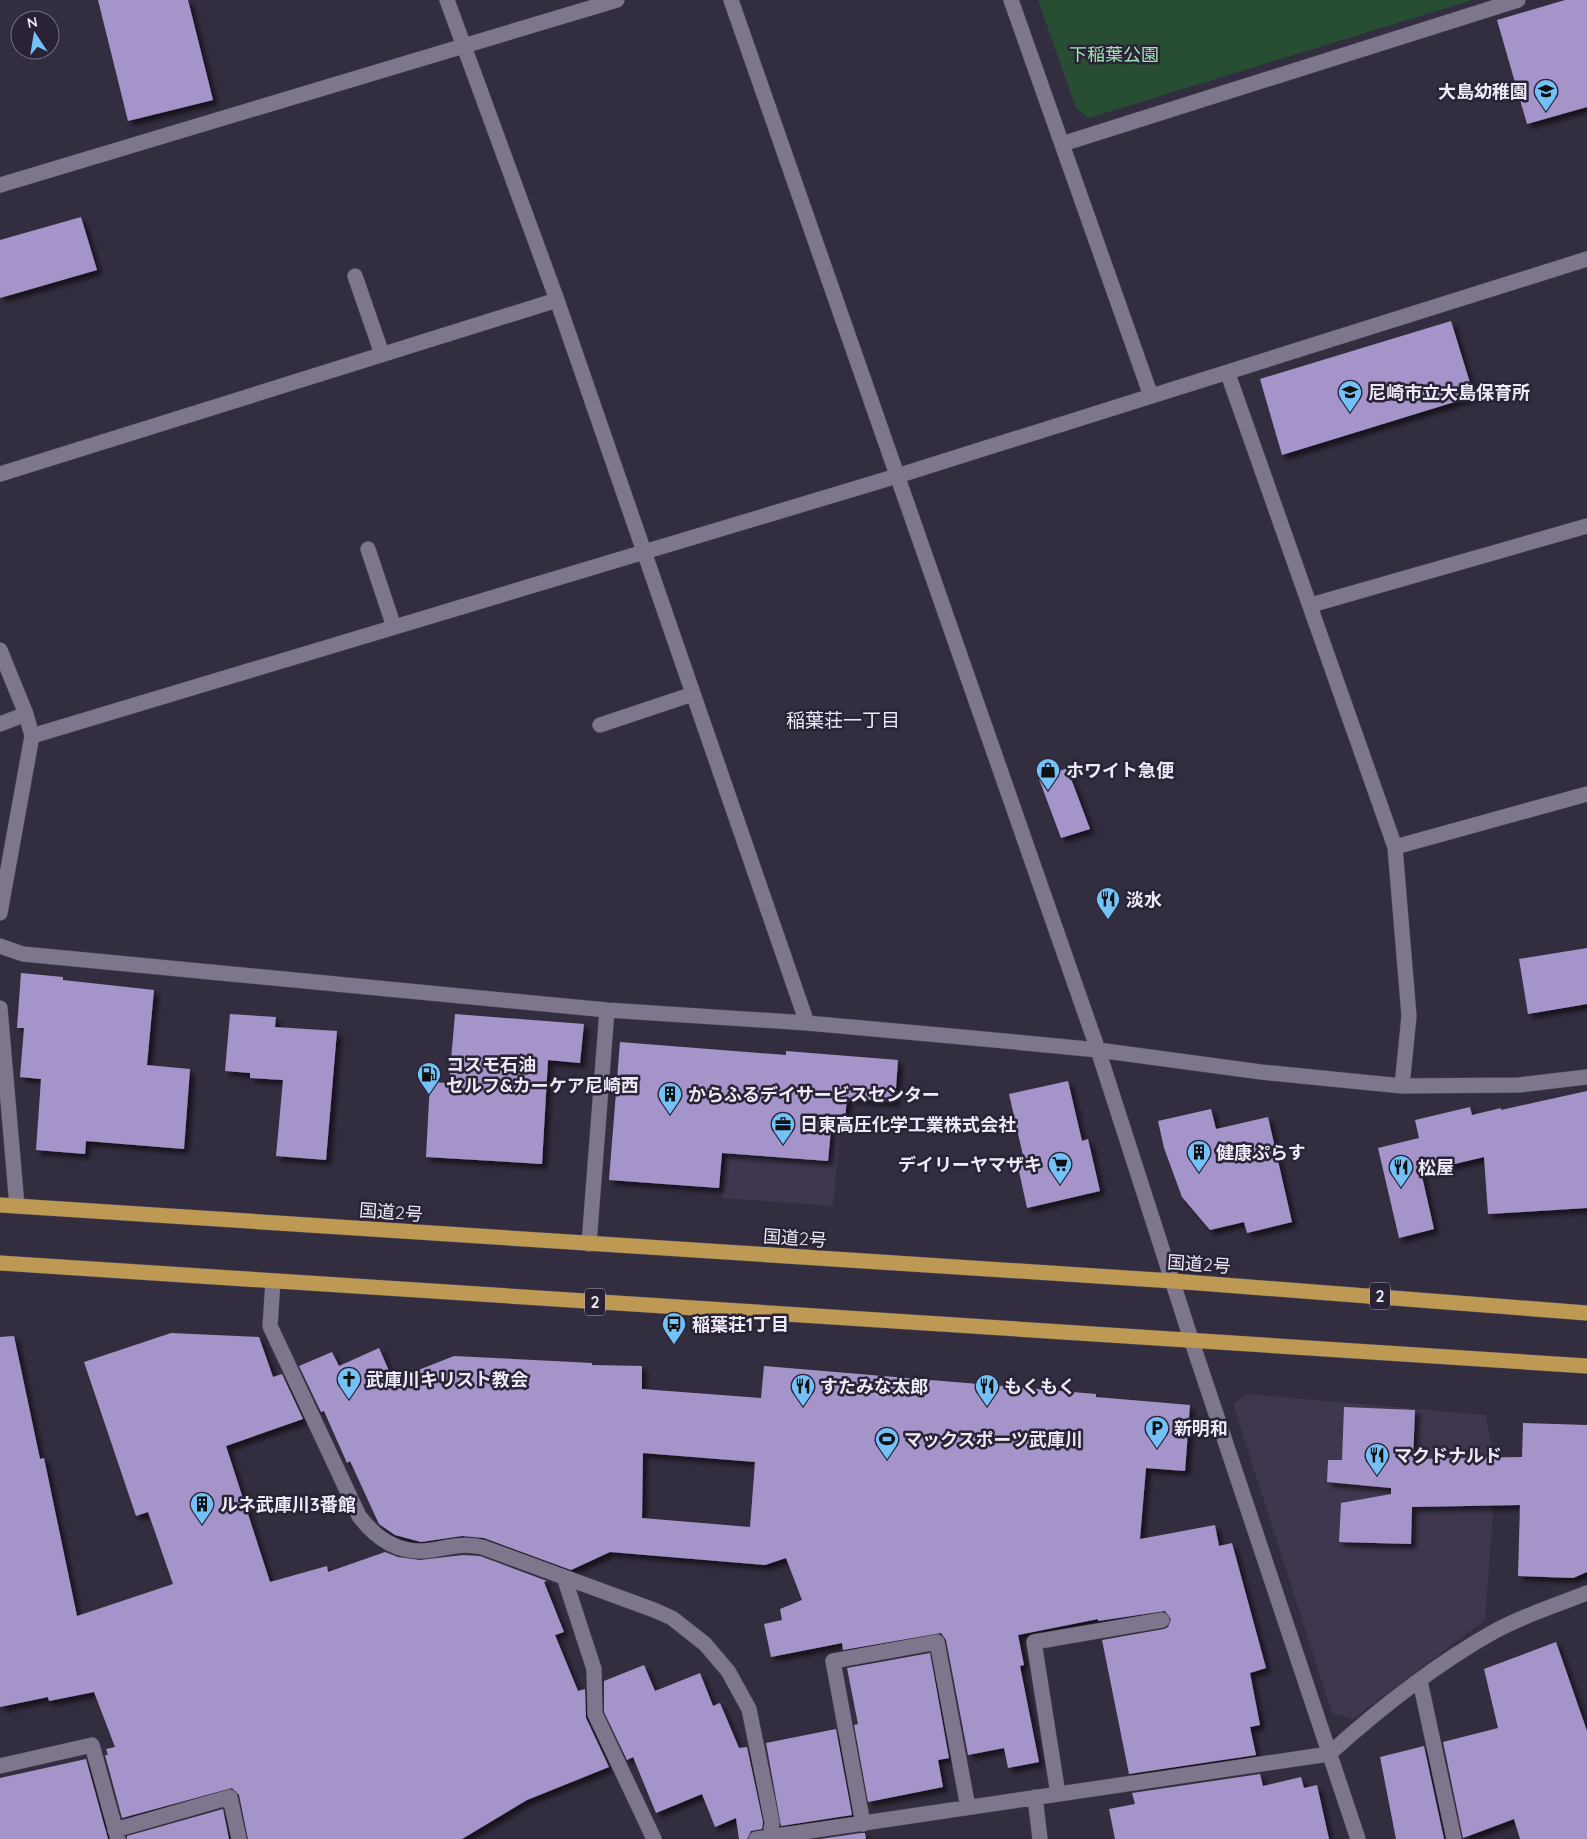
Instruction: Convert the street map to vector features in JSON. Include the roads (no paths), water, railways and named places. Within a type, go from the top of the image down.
[{"type":"highway","name":"国道2号","points":[[0,1205],[1173,1281],[1587,1313]]},
{"type":"highway","name":"2","points":[[0,1263],[1587,1366]]},
{"type":"street","points":[[447,0],[556,300],[808,1023]]},
{"type":"street","points":[[0,185],[464,48],[618,0]]},
{"type":"street","points":[[731,0],[1098,1050],[1191,1339],[1358,1839]]},
{"type":"street","points":[[1011,0],[1151,396]]},
{"type":"street","points":[[1062,144],[1518,0]]},
{"type":"street","points":[[32,736],[897,476],[1151,396],[1228,374],[1587,259]]},
{"type":"street","points":[[355,276],[382,354]]},
{"type":"street","points":[[0,474],[556,300]]},
{"type":"street","points":[[1228,374],[1395,847],[1409,1016],[1402,1086]]},
{"type":"street","points":[[1310,605],[1587,526]]},
{"type":"street","points":[[368,549],[394,627]]},
{"type":"street","points":[[0,650],[26,714],[32,736],[0,913]]},
{"type":"street","points":[[600,725],[693,694]]},
{"type":"street","points":[[0,724],[26,714]]},
{"type":"street","points":[[1395,847],[1587,794]]},
{"type":"street","points":[[0,946],[23,954],[607,1010],[808,1023],[1098,1050],[1261,1072],[1402,1086],[1518,1085],[1587,1077]]},
{"type":"street","points":[[0,1008],[17,1206]]},
{"type":"street","points":[[590,1244],[607,1010]]},
{"type":"street","points":[[273,1281],[270,1326],[359,1516],[371,1533],[386,1542],[414,1550],[430,1550],[467,1544],[564,1577],[672,1618],[690,1630],[717,1656],[749,1709],[772,1822],[766,1838],[1329,1754],[1352,1733],[1420,1681],[1496,1631],[1587,1593]]},
{"type":"street","points":[[564,1577],[594,1669],[595,1714],[654,1839]]},
{"type":"street","points":[[1058,1794],[1034,1642],[1162,1620]]},
{"type":"street","points":[[863,1824],[833,1661],[937,1642],[968,1808]]},
{"type":"street","points":[[1420,1681],[1454,1839]]},
{"type":"street","points":[[0,1766],[92,1745],[116,1834],[230,1797],[240,1839]]},
{"type":"street","points":[[1035,1797],[1040,1839]]},
{"type":"place","name":"大島幼稚園","points":[[1546,112]]},
{"type":"place","name":"尼崎市立大島保育所","points":[[1350,413]]},
{"type":"place","name":"ホワイト急便","points":[[1048,791]]},
{"type":"place","name":"淡水","points":[[1108,920]]},
{"type":"place","name":"コスモ石油 セルフ&カーケア尼崎西","points":[[429,1095]]},
{"type":"place","name":"からふるデイサービスセンター","points":[[670,1115]]},
{"type":"place","name":"日東高圧化学工業株式会社","points":[[783,1145]]},
{"type":"place","name":"健康ぷらす","points":[[1199,1173]]},
{"type":"place","name":"デイリーヤマザキ","points":[[1060,1185]]},
{"type":"place","name":"松屋","points":[[1401,1188]]},
{"type":"place","name":"稲葉荘1丁目","points":[[674,1345]]},
{"type":"place","name":"武庫川キリスト教会","points":[[349,1400]]},
{"type":"place","name":"すたみな太郎","points":[[803,1407]]},
{"type":"place","name":"もくもく","points":[[987,1407]]},
{"type":"place","name":"新明和","points":[[1157,1449]]},
{"type":"place","name":"マックスポーツ武庫川","points":[[887,1460]]},
{"type":"place","name":"マクドナルド","points":[[1377,1476]]},
{"type":"place","name":"ルネ武庫川3番館","points":[[202,1525]]},
{"type":"district","name":"稲葉荘一丁目","points":[[843,720]]},
{"type":"park label","name":"下稲葉公園","points":[[1114,54]]}]
